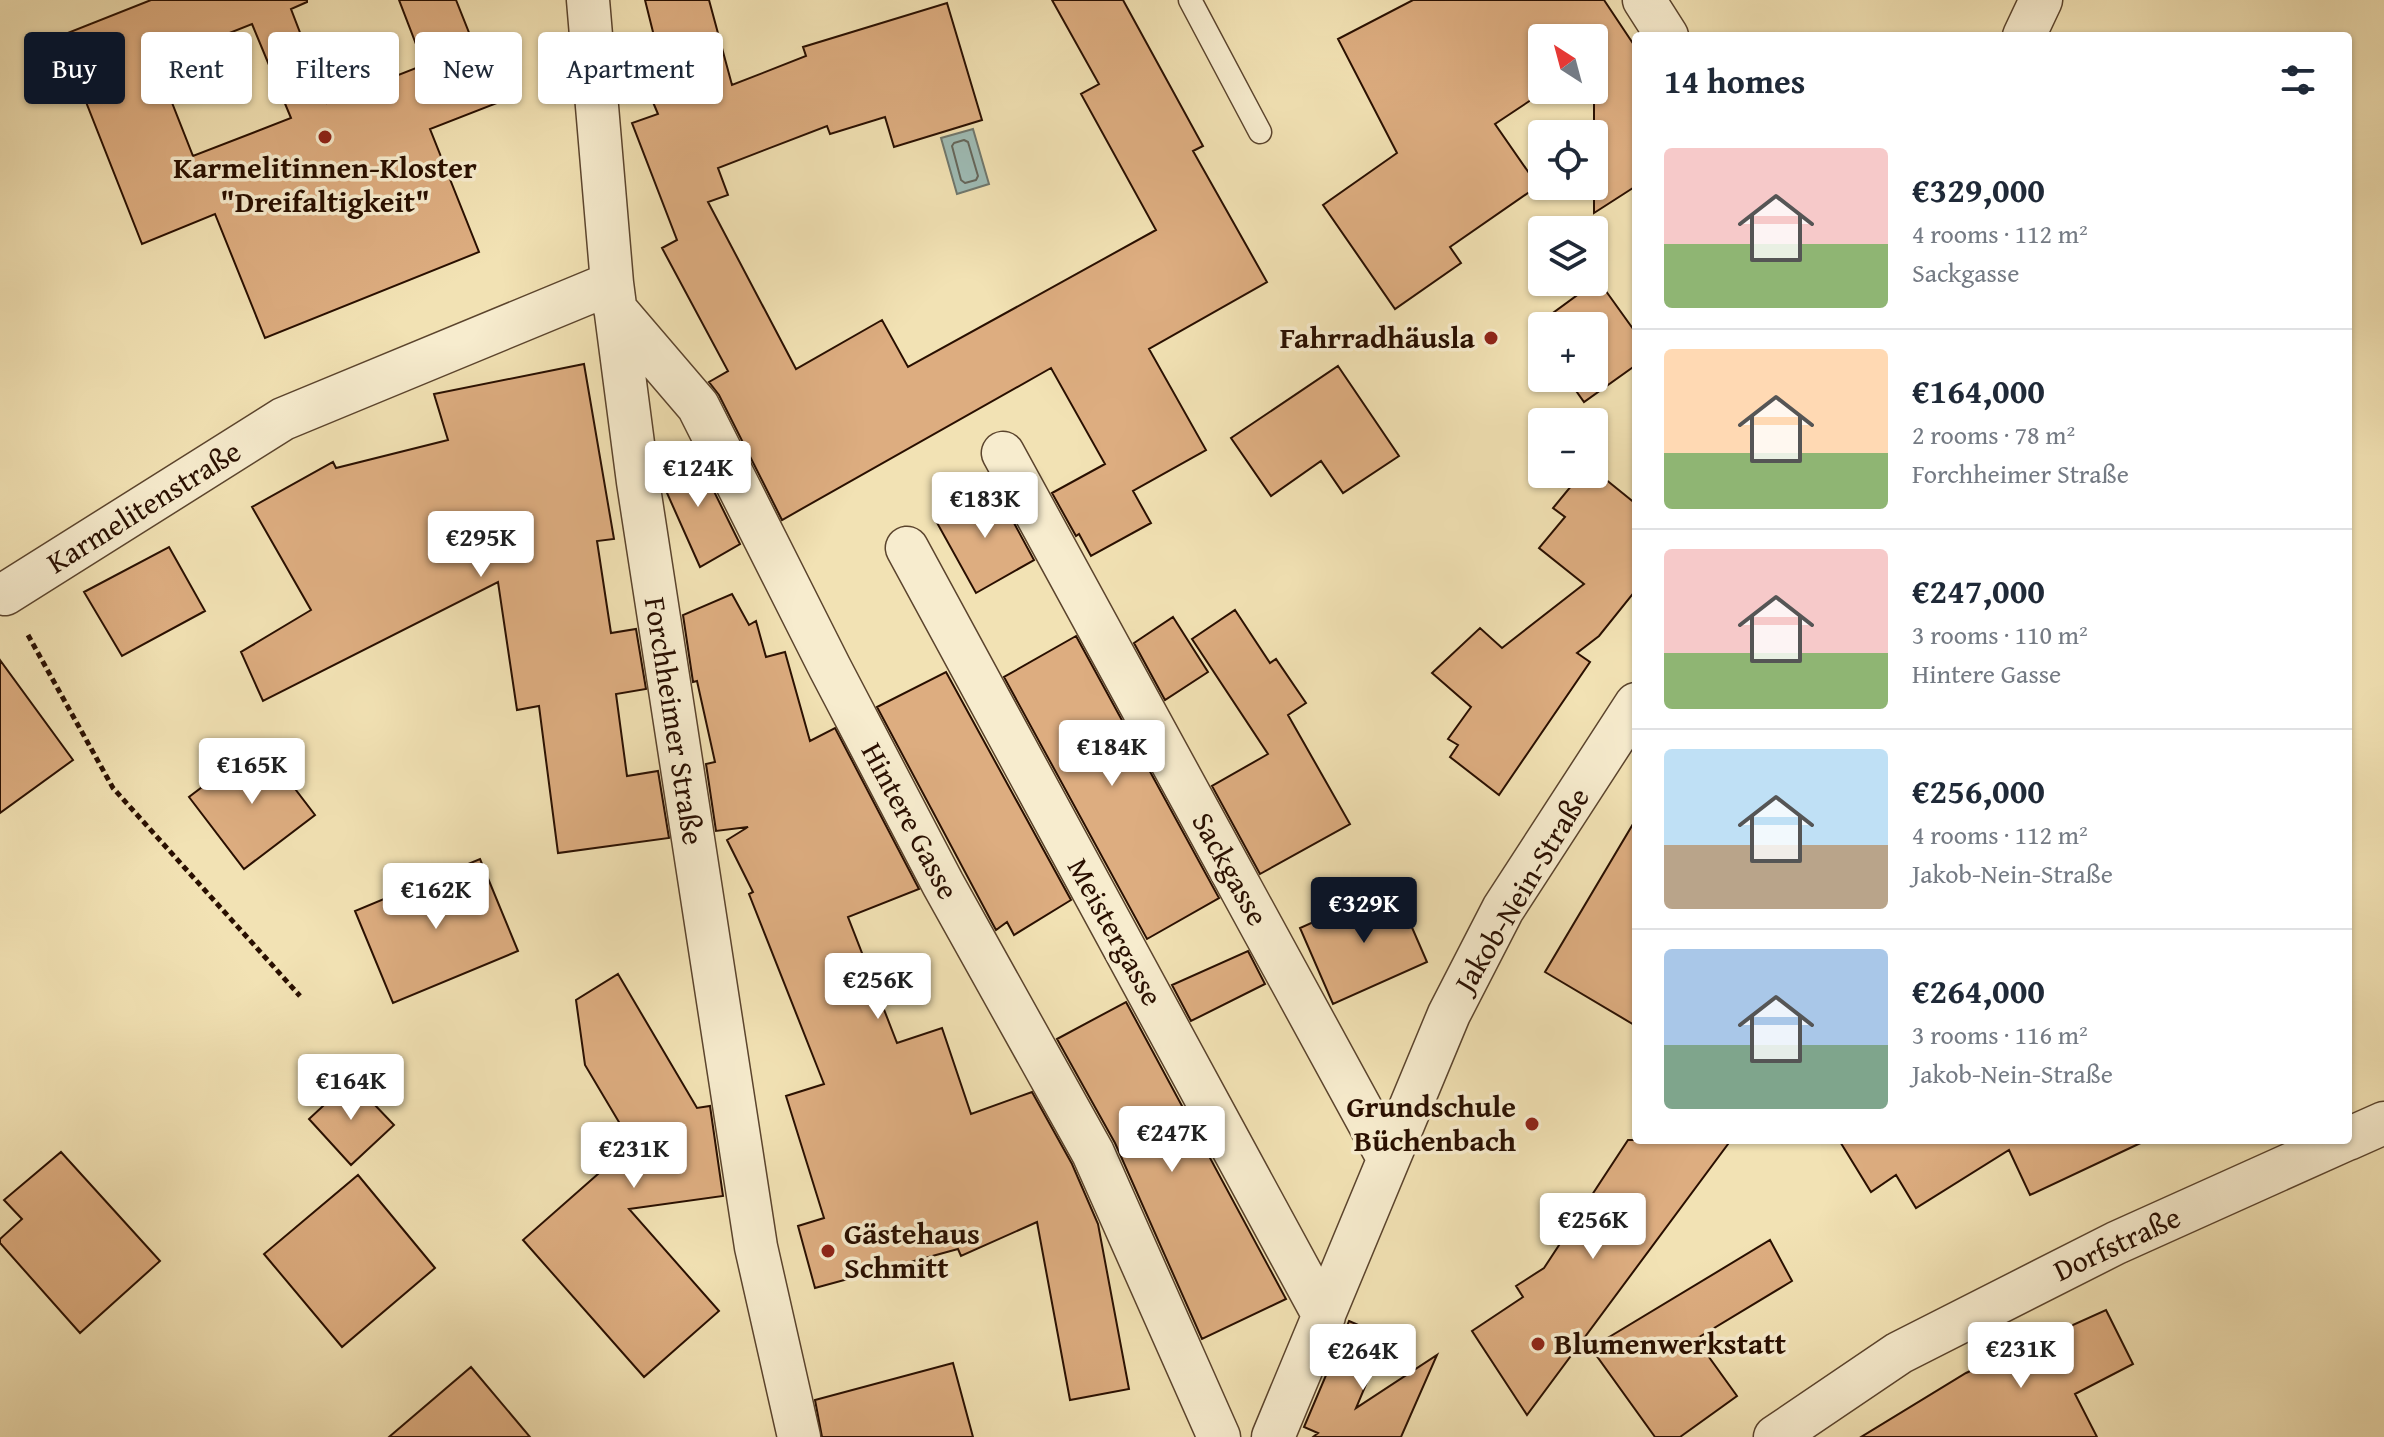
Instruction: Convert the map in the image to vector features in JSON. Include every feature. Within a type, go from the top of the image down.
[{"type":"street","name":"Forchheimer Straße","points":[[588,0],[613,296],[638,482],[756,1247],[799,1437]]},
{"type":"street","points":[[1644,0],[1664,32]]},
{"type":"street","points":[[2026,32],[2041,0]]},
{"type":"street","name":"Karmelitenstraße","points":[[5,594],[283,419],[613,296]]},
{"type":"street","name":"Hintere Gasse","points":[[613,296],[698,406],[936,871],[1093,1153],[1219,1437]]},
{"type":"street","name":"Sackgasse","points":[[1003,453],[1388,1158]]},
{"type":"street","name":"Meistergasse","points":[[907,548],[1324,1316]]},
{"type":"street","name":"Jakob-Nein-Straße","points":[[1273,1437],[1449,1014],[1503,909],[1632,710]]},
{"type":"street","name":"Dorfstraße","points":[[2352,1136],[2384,1123]]},
{"type":"street","name":"Dorfstraße","points":[[1775,1437],[1899,1353],[2116,1243],[2335,1144]]},
{"type":"lane","points":[[1190,0],[1260,132]]},
{"type":"path","points":[[5,594],[113,788],[300,996]]},
{"type":"water","points":[[973,129],[989,184],[957,194],[941,138]]},
{"type":"building","points":[[151,0],[307,0],[291,9],[300,32],[268,32],[268,63],[252,24],[232,32],[141,32],[141,104],[173,104],[193,156],[291,118],[285,104],[399,104],[399,75],[415,69],[415,104],[494,104],[430,129],[479,252],[265,338],[215,214],[142,244],[87,104],[125,104],[125,32],[70,32]]},
{"type":"building","points":[[399,0],[456,0],[469,32],[415,32],[415,42]]},
{"type":"building","points":[[645,0],[709,0],[718,32],[653,32]]},
{"type":"building","points":[[1052,0],[1123,0],[1203,146],[1193,151],[1267,282],[1149,349],[1206,450],[1133,491],[1151,523],[1091,556],[1052,493],[1105,464],[1051,368],[782,520],[719,395],[709,382],[728,371],[662,248],[677,240],[632,123],[658,114],[654,104],[723,104],[723,52],[732,85],[806,56],[803,47],[947,3],[982,120],[894,147],[885,117],[830,134],[827,126],[718,168],[728,195],[708,202],[796,369],[882,320],[908,367],[1156,230],[1081,94],[1099,84]]},
{"type":"building","points":[[1413,0],[1604,0],[1632,42],[1632,189],[1594,213],[1594,200],[1608,200],[1608,120],[1594,120],[1594,104],[1608,104],[1608,24],[1528,24],[1528,102],[1495,124],[1528,172],[1528,193],[1450,247],[1461,263],[1395,309],[1323,205],[1397,153],[1338,39]]},
{"type":"building","points":[[1608,294],[1632,327],[1632,368],[1608,385],[1608,312],[1554,312],[1576,296]]},
{"type":"building","points":[[584,364],[614,539],[597,541],[611,633],[636,629],[646,689],[616,694],[627,776],[658,771],[669,838],[558,853],[539,706],[517,710],[498,582],[263,701],[241,652],[311,610],[252,507],[333,462],[336,468],[448,440],[434,394]]},
{"type":"building","points":[[1338,366],[1399,456],[1343,493],[1321,461],[1271,496],[1231,438]]},
{"type":"building","points":[[1577,392],[1598,392],[1584,402]]},
{"type":"building","points":[[694,451],[740,544],[700,567],[663,484],[660,466]]},
{"type":"building","points":[[1608,481],[1632,501],[1632,595],[1599,636],[1577,653],[1590,662],[1499,795],[1450,757],[1458,745],[1448,739],[1471,707],[1432,673],[1480,628],[1502,648],[1584,584],[1539,548],[1565,517],[1553,508],[1569,488],[1608,488]]},
{"type":"building","points":[[995,488],[1034,560],[976,593],[936,521]]},
{"type":"building","points":[[169,547],[205,611],[122,656],[84,592]]},
{"type":"building","points":[[732,594],[749,625],[756,621],[766,657],[785,652],[810,741],[835,728],[919,889],[848,917],[897,1043],[942,1028],[971,1114],[1032,1092],[1072,1164],[1098,1224],[1129,1389],[1070,1400],[1037,1222],[961,1256],[958,1249],[815,1288],[798,1226],[824,1218],[786,1096],[824,1084],[749,894],[753,892],[727,840],[748,827],[716,831],[706,764],[715,762],[697,681],[693,682],[683,615]]},
{"type":"building","points":[[1235,610],[1270,663],[1276,659],[1306,703],[1288,715],[1350,824],[1260,874],[1212,786],[1268,754],[1192,639]]},
{"type":"building","points":[[1173,617],[1208,672],[1165,700],[1134,643]]},
{"type":"building","points":[[1076,636],[1219,898],[1147,939],[1004,677]]},
{"type":"building","points":[[0,660],[73,760],[0,813]]},
{"type":"building","points":[[946,672],[1071,900],[1014,935],[1007,922],[996,930],[877,707]]},
{"type":"building","points":[[260,743],[315,815],[244,869],[189,797]]},
{"type":"building","points":[[1632,826],[1632,1024],[1545,972]]},
{"type":"building","points":[[480,859],[518,951],[393,1003],[355,911]]},
{"type":"building","points":[[1394,886],[1427,962],[1333,1004],[1300,928]]},
{"type":"building","points":[[1248,951],[1265,984],[1191,1021],[1172,985]]},
{"type":"building","points":[[618,974],[697,1108],[710,1106],[723,1196],[629,1209],[719,1311],[644,1377],[523,1240],[632,1144],[585,1065],[576,1000]]},
{"type":"building","points":[[1126,1002],[1286,1299],[1202,1339],[1115,1143],[1057,1039]]},
{"type":"building","points":[[351,1080],[394,1125],[351,1165],[309,1119]]},
{"type":"building","points":[[1628,1140],[1632,1140],[1632,1144],[1728,1144],[1527,1415],[1472,1331],[1523,1297],[1516,1286],[1544,1268]]},
{"type":"building","points":[[1841,1144],[2138,1144],[2030,1195],[2009,1150],[1916,1208],[1896,1175],[1871,1192]]},
{"type":"building","points":[[61,1152],[160,1261],[80,1333],[0,1243],[0,1239],[22,1219],[4,1200]]},
{"type":"building","points":[[358,1175],[435,1268],[342,1347],[264,1254]]},
{"type":"building","points":[[1770,1240],[1792,1281],[1696,1339],[1737,1396],[1680,1437],[1655,1437],[1591,1348]]},
{"type":"building","points":[[2106,1310],[2133,1364],[2075,1394],[2097,1437],[1861,1437],[1966,1373]]},
{"type":"building","points":[[1349,1321],[1386,1337],[1356,1408],[1437,1355],[1401,1437],[1313,1437],[1318,1433],[1304,1427]]},
{"type":"building","points":[[953,1363],[973,1437],[822,1437],[815,1400]]},
{"type":"building","points":[[471,1367],[530,1437],[389,1437]]},
{"type":"place","name":"Karmelitinnen-Kloster \"Dreifaltigkeit\"","points":[[325,137]]},
{"type":"place","name":"Fahrradhäusla","points":[[1491,338]]},
{"type":"place","name":"Grundschule Büchenbach","points":[[1532,1124]]},
{"type":"place","name":"Gästehaus Schmitt","points":[[828,1251]]},
{"type":"place","name":"Blumenwerkstatt","points":[[1538,1344]]}]
